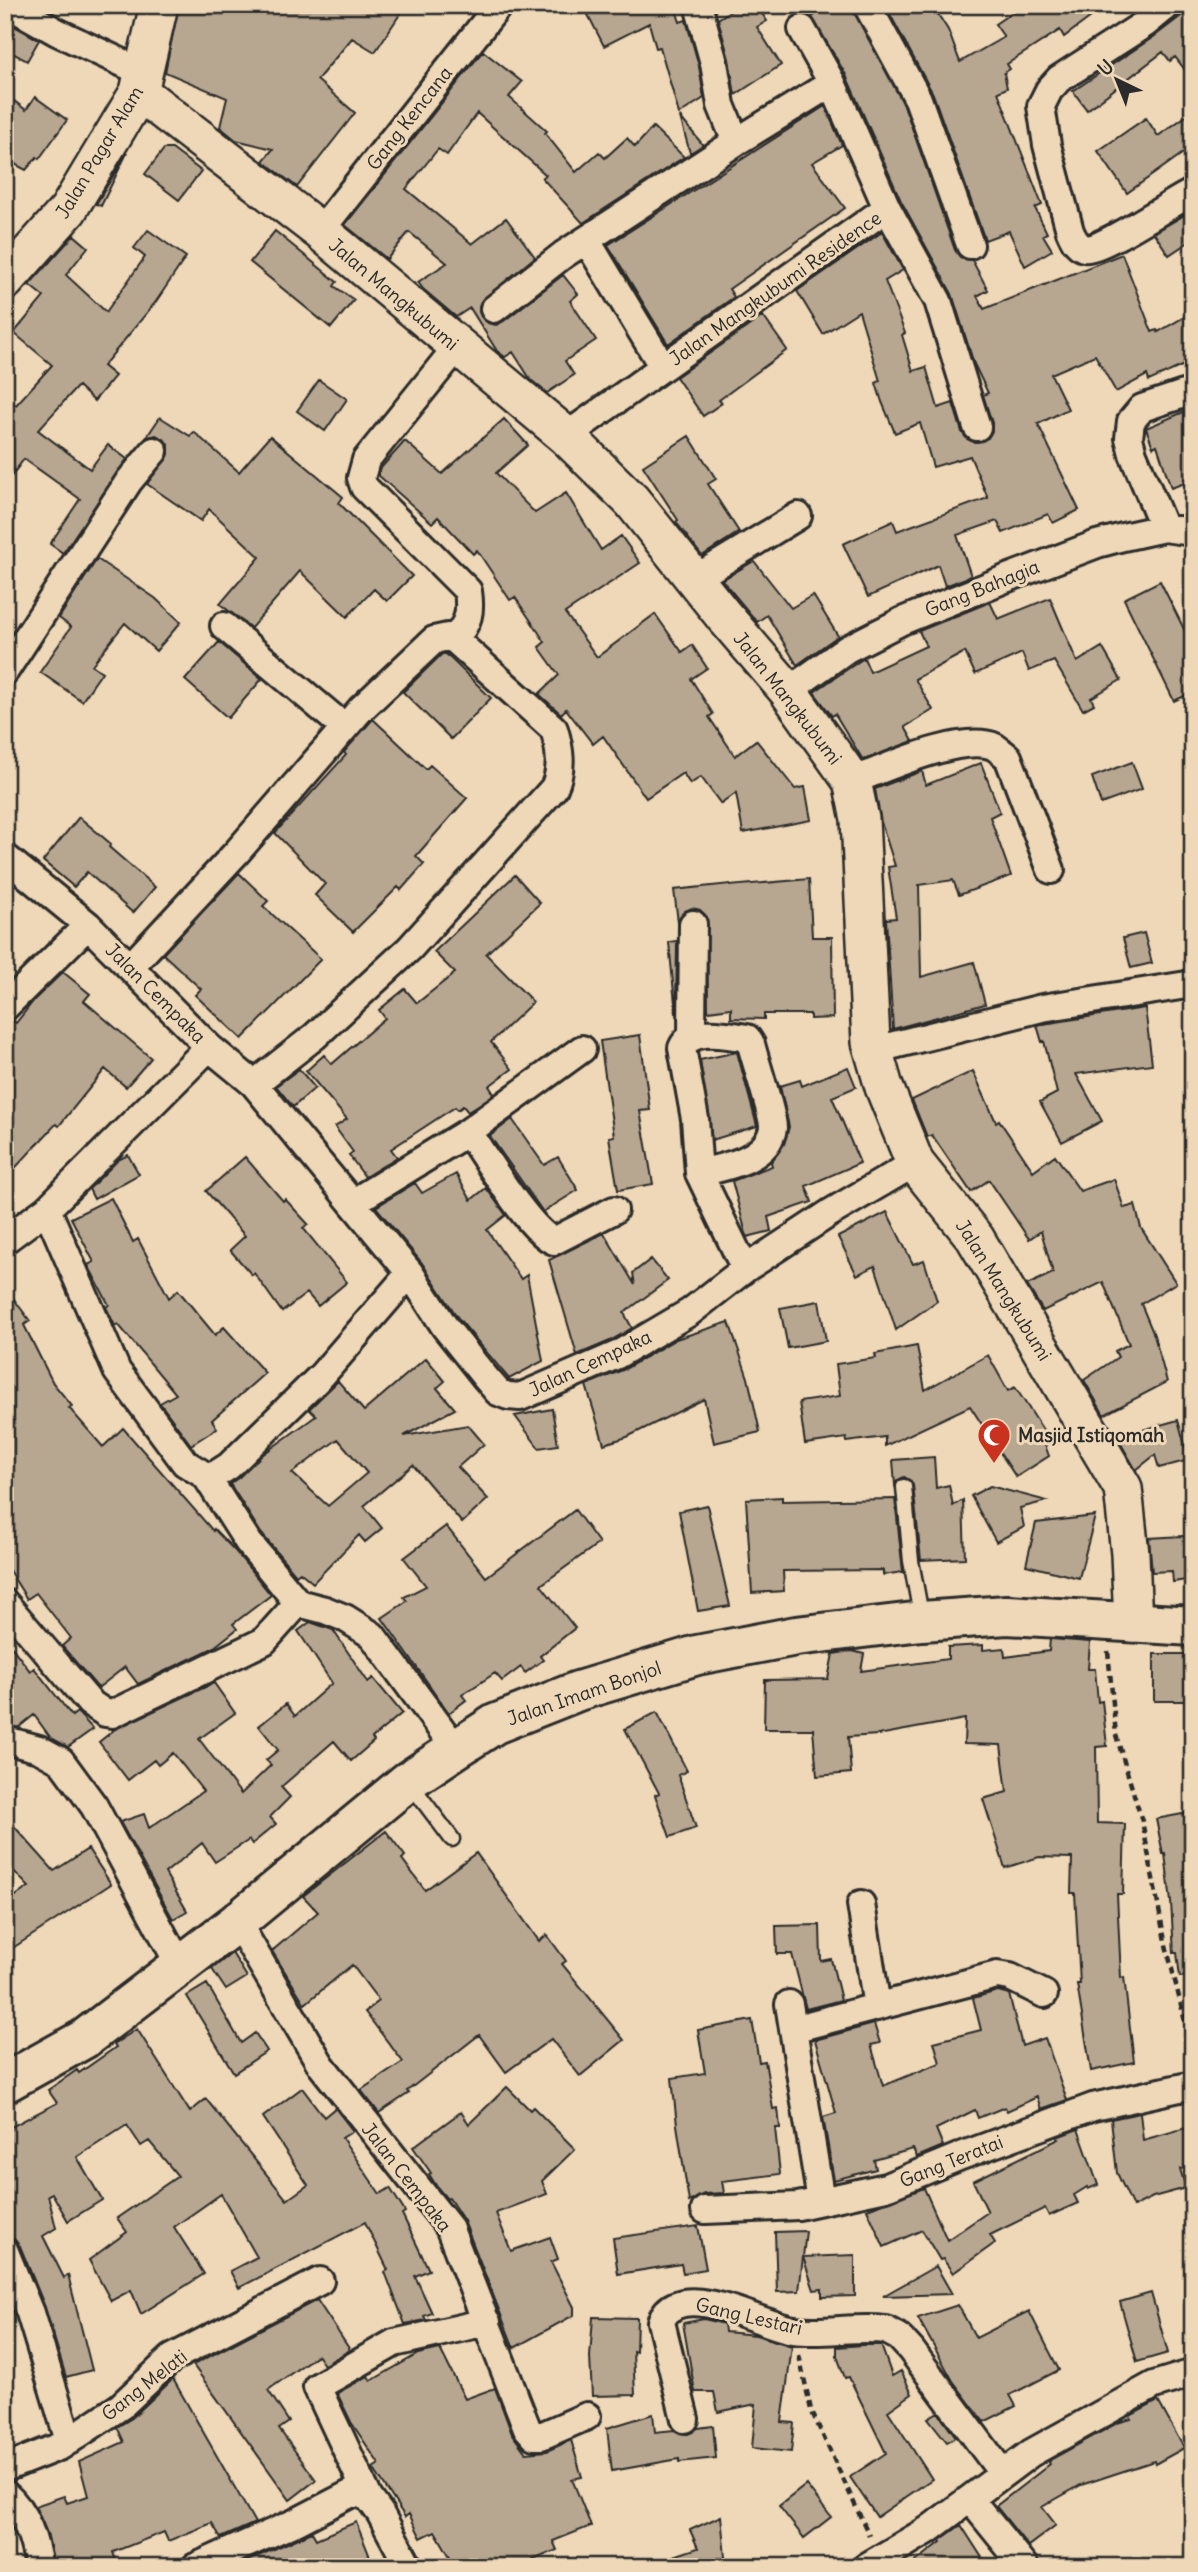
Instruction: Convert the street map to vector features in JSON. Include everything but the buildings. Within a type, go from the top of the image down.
[{"type":"highway","name":"Jalan Imam Bonjol","points":[[5,2083],[84,2039],[237,1922],[408,1781],[495,1724],[579,1691],[698,1655],[796,1636],[922,1621],[1007,1615],[1193,1626]]},
{"type":"street","points":[[9,5],[141,83]]},
{"type":"street","name":"Jalan Pagar Alam","points":[[5,281],[68,209],[141,83],[159,5]]},
{"type":"street","points":[[698,5],[714,63],[721,105],[736,142]]},
{"type":"street","points":[[867,5],[919,99],[970,246]]},
{"type":"street","points":[[1168,5],[1146,23],[1059,79],[1049,90],[1041,106],[1047,145],[1070,232],[1081,247],[1091,248],[1107,241],[1193,192]]},
{"type":"street","name":"Gang Kencana","points":[[320,230],[490,8]]},
{"type":"street","name":"Jalan Mangkubumi Residence","points":[[802,29],[832,83],[887,208],[938,301],[976,427]]},
{"type":"street","name":"Jalan Mangkubumi","points":[[141,83],[566,436],[632,501],[788,691],[852,781],[860,819],[871,1042],[884,1087],[915,1163],[975,1238],[1123,1488],[1130,1554],[1119,1622]]},
{"type":"street","points":[[494,309],[564,255],[736,142],[832,83]]},
{"type":"street","name":"Jalan Mangkubumi Residence","points":[[566,436],[887,208]]},
{"type":"street","name":"Jalan Mangkubumi Residence","points":[[587,241],[663,368]]},
{"type":"street","points":[[454,639],[466,627],[471,611],[467,591],[364,486],[361,478],[366,460],[457,347]]},
{"type":"street","points":[[1164,528],[1133,454],[1129,438],[1131,421],[1142,408],[1193,391]]},
{"type":"street","points":[[5,671],[129,481],[154,451]]},
{"type":"street","points":[[694,579],[798,516]]},
{"type":"street","name":"Gang Bahagia","points":[[788,691],[847,649],[902,621],[1097,544],[1164,528],[1193,532]]},
{"type":"street","points":[[224,626],[344,727]]},
{"type":"street","points":[[131,966],[237,852],[344,727],[434,640],[447,637],[454,639],[554,729],[560,749],[559,777],[554,788],[410,948],[315,1037],[254,1084]]},
{"type":"street","points":[[852,781],[923,753],[974,744],[993,746],[1008,757],[1051,870]]},
{"type":"street","name":"Jalan Cempaka","points":[[5,858],[88,925],[209,1046],[254,1084],[410,1273],[445,1326],[498,1392],[508,1396],[520,1397],[617,1355],[690,1312],[745,1269],[830,1213],[915,1163]]},
{"type":"street","points":[[692,1035],[693,924]]},
{"type":"street","points":[[5,1007],[88,925]]},
{"type":"street","points":[[874,1051],[1042,1008],[1193,984]]},
{"type":"street","points":[[699,1173],[742,1161],[758,1153],[767,1142],[774,1126],[747,1038],[722,1034],[692,1035],[682,1048],[695,1119],[699,1173],[745,1269]]},
{"type":"street","points":[[5,1240],[47,1209],[209,1046]]},
{"type":"street","points":[[352,1203],[468,1132],[582,1049]]},
{"type":"street","points":[[468,1132],[535,1227],[550,1240],[554,1241],[614,1210]]},
{"type":"street","points":[[47,1209],[117,1371],[185,1464],[206,1476],[248,1542],[298,1603],[345,1618],[372,1635],[456,1749]]},
{"type":"street","points":[[206,1476],[215,1475],[229,1466],[312,1384],[410,1273]]},
{"type":"street","points":[[5,1603],[90,1703],[105,1713],[112,1714],[264,1641],[298,1603]]},
{"type":"street","points":[[13,1742],[38,1749],[61,1761],[94,1806],[180,1966]]},
{"type":"street","points":[[861,1904],[877,2007]]},
{"type":"street","name":"Jalan Cempaka","points":[[237,1922],[321,2065],[449,2227],[531,2434],[541,2437],[586,2416]]},
{"type":"street","points":[[821,2201],[791,2017],[877,2007],[997,1975],[1010,1977],[1044,1994]]},
{"type":"street","name":"Gang Teratai","points":[[705,2210],[798,2206],[886,2188],[961,2156],[1093,2107],[1193,2085]]},
{"type":"street","points":[[5,2252],[30,2313],[69,2441]]},
{"type":"street","name":"Gang Melati","points":[[5,2468],[69,2441],[121,2406],[172,2358],[320,2281]]},
{"type":"street","name":"Gang Lestari","points":[[685,2419],[661,2322],[664,2313],[671,2306],[684,2302],[715,2305],[794,2330],[886,2330],[900,2337],[1003,2474]]},
{"type":"street","points":[[410,2567],[369,2498],[317,2386],[394,2343],[487,2322]]},
{"type":"street","points":[[873,2562],[929,2530],[1031,2453],[1154,2385],[1193,2373]]},
{"type":"street","points":[[5,2494],[15,2502],[33,2535],[39,2567]]},
{"type":"street","points":[[195,2567],[351,2494],[369,2498]]},
{"type":"street","points":[[970,2499],[1026,2567]]},
{"type":"lane","points":[[904,1487],[911,1561],[922,1621]]},
{"type":"lane","points":[[408,1781],[452,1839]]},
{"type":"path","points":[[1119,1622],[1116,1735],[1142,1821],[1165,1941],[1193,2053]]},
{"type":"path","points":[[794,2330],[811,2410],[873,2562]]},
{"type":"place","name":"Masjid Istiqomah","points":[[994,1465]]}]
